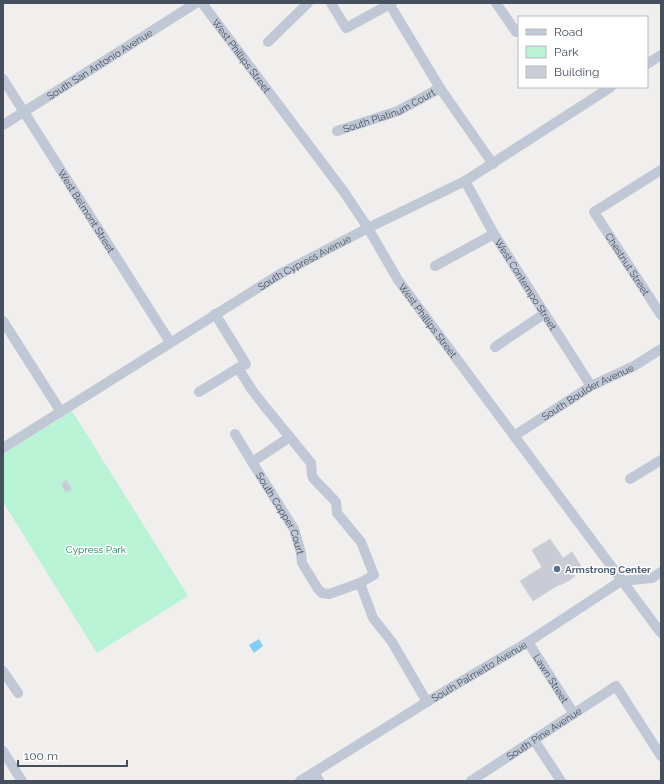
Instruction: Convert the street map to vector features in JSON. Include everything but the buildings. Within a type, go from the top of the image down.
[{"type":"street","name":"South San Antonio Avenue","points":[[3,125],[196,3]]},
{"type":"street","name":"West Phillips Street","points":[[202,3],[339,186],[368,228],[398,280],[661,633]]},
{"type":"street","points":[[268,42],[308,3]]},
{"type":"street","points":[[331,3],[346,28],[391,4],[440,88],[493,164]]},
{"type":"street","points":[[496,3],[516,32]]},
{"type":"street","points":[[648,63],[661,55]]},
{"type":"street","name":"West Belmont Street","points":[[3,79],[170,342]]},
{"type":"street","name":"South Platinum Court","points":[[337,131],[398,111],[440,88]]},
{"type":"street","name":"South Cypress Avenue","points":[[3,448],[280,274],[368,228],[465,181],[609,88]]},
{"type":"street","name":"Chestnut Street","points":[[661,170],[594,212],[661,315]]},
{"type":"street","name":"West Contempo Street","points":[[465,181],[494,234],[591,386]]},
{"type":"street","points":[[436,266],[494,234]]},
{"type":"street","points":[[200,392],[246,364],[215,314]]},
{"type":"street","points":[[495,347],[544,314]]},
{"type":"street","points":[[3,322],[61,412]]},
{"type":"street","name":"South Boulder Avenue","points":[[514,436],[591,386],[634,366],[661,349]]},
{"type":"street","name":"South Copper Court","points":[[235,434],[294,528],[303,566],[318,589],[322,593],[329,594],[360,583],[374,575],[361,542],[337,513],[336,502],[312,475],[311,463],[252,390],[238,368]]},
{"type":"street","name":"South Copper Court","points":[[252,462],[290,437]]},
{"type":"street","points":[[630,480],[661,460]]},
{"type":"street","name":"South Palmetto Avenue","points":[[300,781],[316,777],[427,702],[528,642],[621,581],[652,578],[661,572]]},
{"type":"street","points":[[360,583],[373,618],[392,642],[427,702]]},
{"type":"street","name":"Lawn Street","points":[[528,642],[574,714]]},
{"type":"street","points":[[3,671],[18,694]]},
{"type":"street","name":"South Pine Avenue","points":[[471,781],[616,686],[661,756]]},
{"type":"street","points":[[534,740],[561,781]]},
{"type":"street","points":[[3,751],[22,781]]},
{"type":"green space","name":"Cypress Park","points":[[72,411],[188,596],[97,653],[3,502],[3,454]]},
{"type":"water","points":[[259,639],[263,646],[254,653],[249,645]]},
{"type":"place","name":"Armstrong Center","points":[[557,569]]}]
